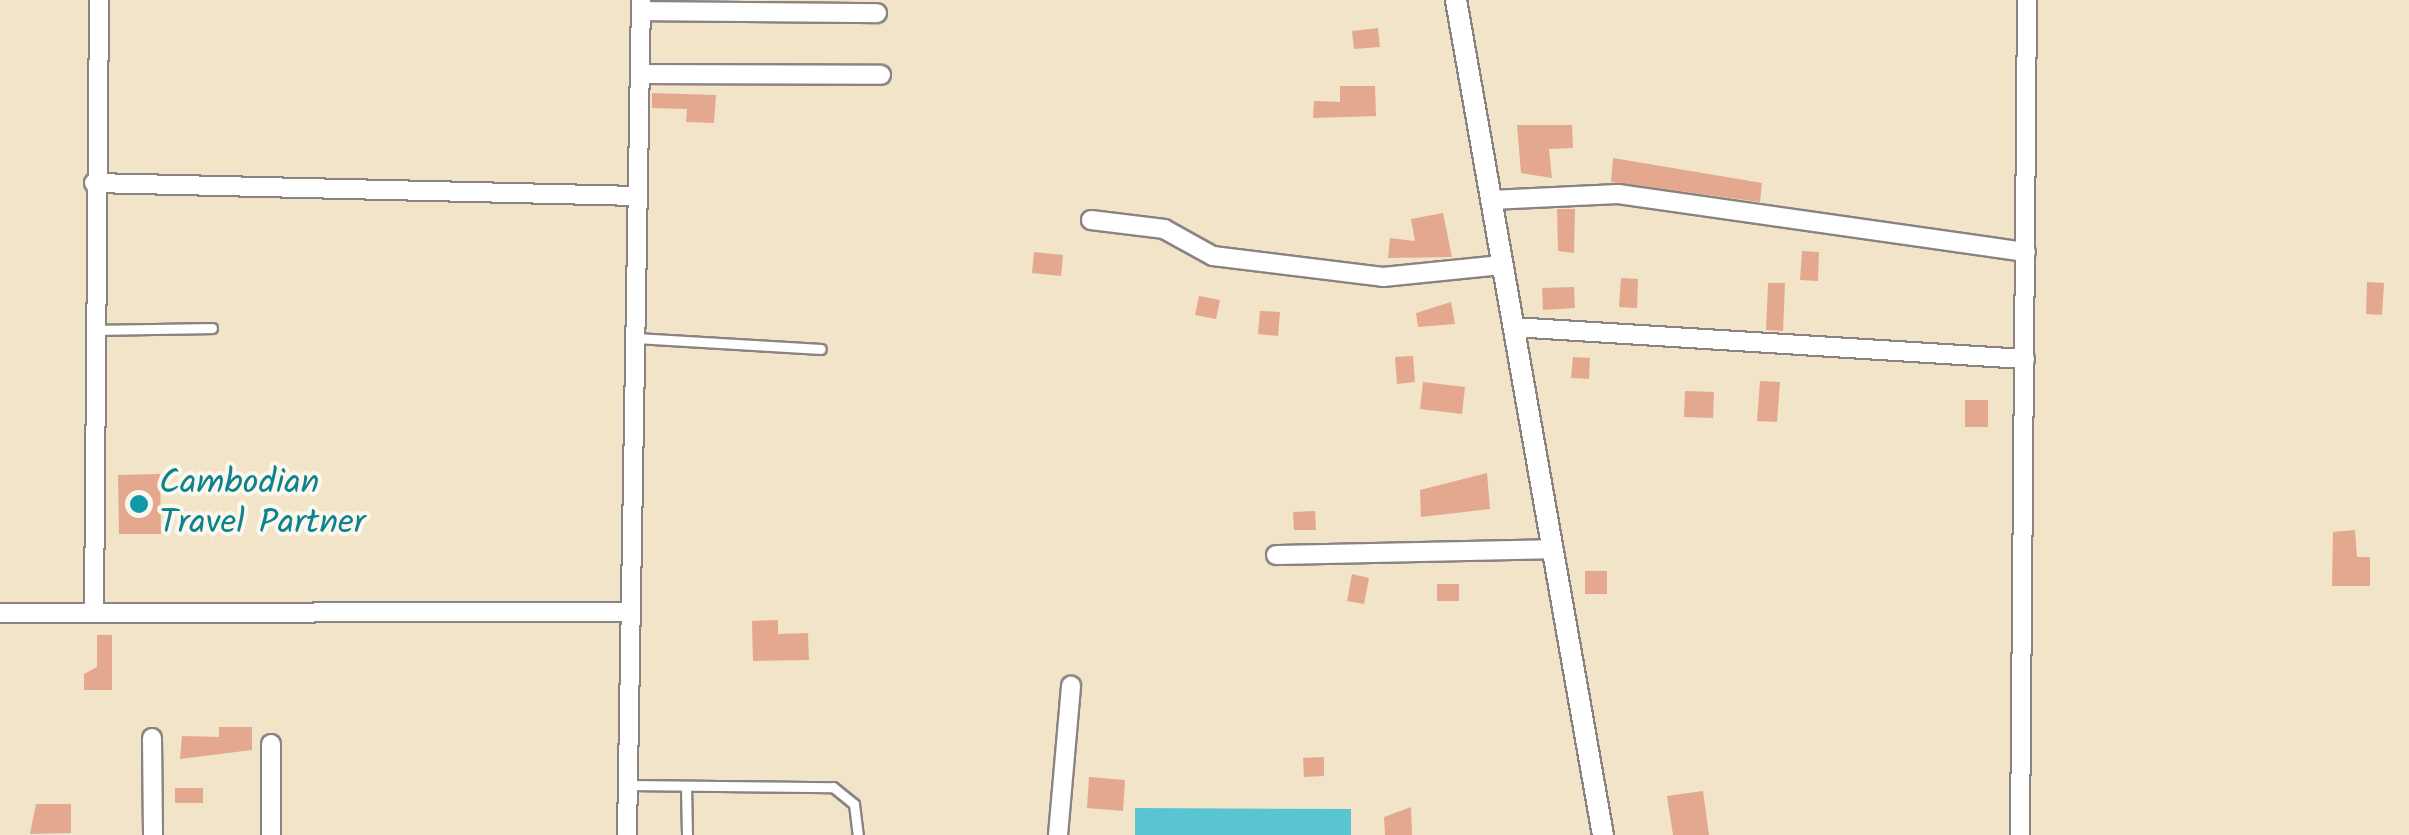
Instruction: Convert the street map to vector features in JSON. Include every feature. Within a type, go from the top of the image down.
[{"type":"street","points":[[94,611],[92,330],[99,0]]},
{"type":"street","points":[[1456,0],[1603,835]]},
{"type":"street","points":[[2020,835],[2013,251],[2027,0]]},
{"type":"street","points":[[627,835],[641,5],[877,13]]},
{"type":"street","points":[[640,74],[881,75]]},
{"type":"street","points":[[94,183],[638,196]]},
{"type":"street","points":[[1491,200],[1618,194],[2013,251]]},
{"type":"street","points":[[1092,220],[1164,228],[1212,256],[1382,276],[1501,265]]},
{"type":"street","points":[[1513,327],[2013,358]]},
{"type":"street","points":[[1276,556],[1552,549]]},
{"type":"street","points":[[0,613],[630,612]]},
{"type":"street","points":[[1058,835],[1071,686]]},
{"type":"street","points":[[152,738],[153,835]]},
{"type":"street","points":[[271,744],[272,835]]},
{"type":"lane","points":[[92,330],[212,328]]},
{"type":"lane","points":[[636,338],[821,349]]},
{"type":"lane","points":[[628,785],[833,787],[854,804],[858,835]]},
{"type":"lane","points":[[686,786],[687,835]]},
{"type":"water","points":[[1135,808],[1351,809],[1351,835],[1135,835]]},
{"type":"building","points":[[1378,28],[1380,47],[1354,49],[1352,31]]},
{"type":"building","points":[[1340,86],[1375,86],[1376,116],[1313,118],[1314,101],[1340,102]]},
{"type":"building","points":[[652,93],[716,95],[714,123],[686,122],[687,109],[652,108]]},
{"type":"building","points":[[1517,125],[1572,125],[1573,148],[1549,149],[1552,178],[1521,173]]},
{"type":"building","points":[[1613,158],[1762,183],[1760,202],[1611,182]]},
{"type":"building","points":[[1557,209],[1575,209],[1574,253],[1558,251]]},
{"type":"building","points":[[1443,213],[1452,257],[1388,258],[1390,238],[1415,241],[1411,219]]},
{"type":"building","points":[[1802,251],[1819,252],[1818,281],[1800,280]]},
{"type":"building","points":[[1034,252],[1063,255],[1061,276],[1032,273]]},
{"type":"building","points":[[1621,278],[1638,279],[1637,308],[1619,307]]},
{"type":"building","points":[[2367,282],[2384,283],[2382,315],[2366,314]]},
{"type":"building","points":[[1768,283],[1785,283],[1783,331],[1766,330]]},
{"type":"building","points":[[1574,287],[1575,308],[1543,310],[1542,288]]},
{"type":"building","points":[[1199,296],[1220,300],[1216,319],[1195,315]]},
{"type":"building","points":[[1451,302],[1455,324],[1418,327],[1416,313]]},
{"type":"building","points":[[1260,311],[1280,312],[1278,336],[1258,334]]},
{"type":"building","points":[[1413,356],[1415,382],[1397,384],[1395,357]]},
{"type":"building","points":[[1573,357],[1590,358],[1589,379],[1571,378]]},
{"type":"building","points":[[1760,381],[1780,382],[1777,422],[1757,421]]},
{"type":"building","points":[[1423,382],[1465,387],[1462,414],[1420,409]]},
{"type":"building","points":[[1685,391],[1714,392],[1713,418],[1684,417]]},
{"type":"building","points":[[1965,400],[1988,400],[1988,427],[1965,427]]},
{"type":"building","points":[[1487,473],[1490,509],[1421,517],[1420,490]]},
{"type":"building","name":"Cambodian Travel Partner","points":[[160,474],[161,534],[119,534],[118,475]]},
{"type":"building","points":[[1315,511],[1316,530],[1294,530],[1293,512]]},
{"type":"building","points":[[2355,530],[2357,557],[2370,557],[2370,586],[2332,586],[2333,532]]},
{"type":"building","points":[[1585,571],[1607,571],[1607,594],[1585,594]]},
{"type":"building","points":[[1352,574],[1369,578],[1364,604],[1347,601]]},
{"type":"building","points":[[1437,584],[1459,584],[1459,601],[1437,601]]},
{"type":"building","points":[[778,620],[778,634],[808,633],[809,660],[753,661],[752,621]]},
{"type":"building","points":[[97,635],[112,635],[112,690],[84,690],[84,674],[97,667]]},
{"type":"building","points":[[219,727],[252,727],[252,750],[180,759],[182,736],[219,737]]},
{"type":"building","points":[[1324,757],[1324,776],[1304,777],[1303,758]]},
{"type":"building","points":[[1089,777],[1125,780],[1123,811],[1087,808]]},
{"type":"building","points":[[175,788],[203,788],[203,803],[175,803]]},
{"type":"building","points":[[1703,791],[1709,835],[1673,835],[1667,796]]},
{"type":"building","points":[[36,804],[71,804],[71,833],[30,834]]},
{"type":"building","points":[[1411,807],[1412,835],[1385,835],[1384,817]]},
{"type":"place","name":"Cambodian Travel Partner","points":[[139,504]]}]
